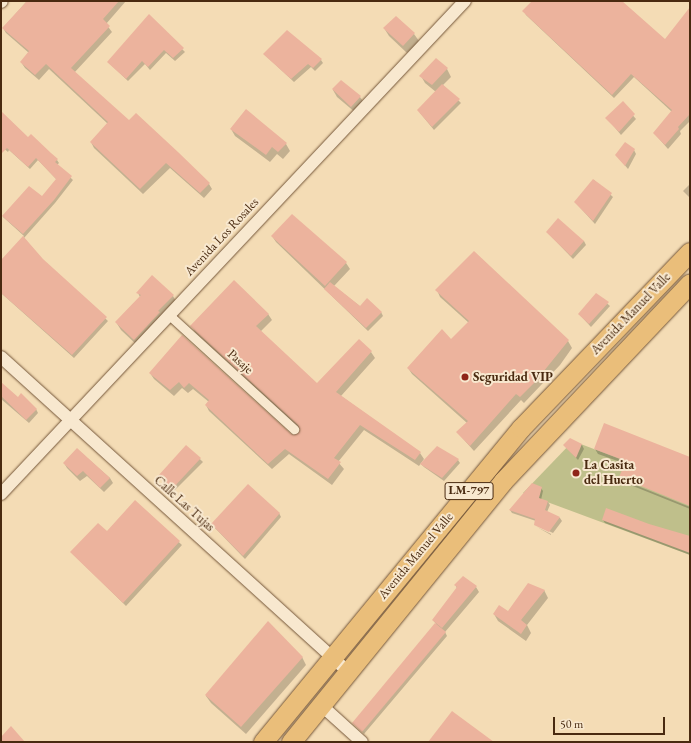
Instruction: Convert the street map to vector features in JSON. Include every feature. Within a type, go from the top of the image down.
[{"type":"main road","name":"Avenida Manuel Valle","points":[[263,742],[521,428],[690,252]]},
{"type":"main road","name":"Avenida Manuel Valle","points":[[291,742],[503,481],[690,283]]},
{"type":"street","name":"Avenida Los Rosales","points":[[1,494],[168,314],[464,1]]},
{"type":"street","name":"Pasaje","points":[[168,314],[294,429]]},
{"type":"street","name":"Calle Las Tujas","points":[[1,357],[348,672]]},
{"type":"street","points":[[321,705],[362,742]]},
{"type":"green space","points":[[573,441],[690,486],[690,555],[523,493]]},
{"type":"building","points":[[27,1],[119,1],[103,19],[110,26],[71,68],[129,120],[136,113],[210,183],[200,193],[166,163],[140,189],[90,142],[108,122],[46,64],[35,75],[20,62],[29,51],[2,28]]},
{"type":"building","points":[[532,1],[622,1],[665,39],[690,7],[690,114],[665,145],[653,133],[672,110],[631,74],[612,95],[522,11]]},
{"type":"building","points":[[149,14],[184,48],[173,58],[164,50],[148,67],[142,61],[126,79],[107,62]]},
{"type":"building","points":[[396,16],[415,33],[403,46],[383,28]]},
{"type":"building","points":[[287,30],[322,59],[313,68],[308,64],[291,79],[263,54]]},
{"type":"building","points":[[436,58],[448,68],[432,85],[419,76]]},
{"type":"building","points":[[341,80],[361,96],[351,107],[332,89]]},
{"type":"building","points":[[442,84],[460,99],[432,127],[417,110]]},
{"type":"building","points":[[623,101],[635,114],[619,132],[605,118]]},
{"type":"building","points":[[246,109],[287,143],[278,152],[272,147],[266,155],[230,129]]},
{"type":"building","points":[[1,111],[28,137],[31,134],[58,159],[55,162],[72,176],[54,200],[23,234],[2,216],[29,186],[42,196],[56,179],[36,158],[28,167],[7,148],[1,154]]},
{"type":"building","points":[[625,142],[635,149],[625,166],[615,155]]},
{"type":"building","points":[[593,179],[612,193],[593,221],[574,202]]},
{"type":"building","points":[[292,214],[347,262],[325,286],[271,236]]},
{"type":"building","points":[[558,218],[584,241],[571,256],[546,232]]},
{"type":"building","points":[[23,236],[43,259],[107,317],[72,355],[1,293],[1,260]]},
{"type":"building","points":[[474,251],[569,340],[535,382],[520,397],[516,394],[470,446],[456,432],[468,421],[407,368],[442,329],[451,339],[469,321],[435,290]]},
{"type":"building","points":[[152,275],[174,295],[158,311],[160,312],[134,340],[115,322],[141,295],[136,293]]},
{"type":"building","points":[[234,280],[269,314],[256,326],[317,383],[359,339],[372,351],[336,392],[421,452],[415,460],[360,425],[334,458],[341,462],[328,479],[285,449],[268,464],[205,405],[209,400],[189,383],[184,388],[179,382],[170,390],[149,373],[182,335],[290,433],[293,435],[298,433],[300,430],[298,425],[190,326]]},
{"type":"building","points":[[330,282],[360,306],[367,298],[382,312],[366,328],[324,289]]},
{"type":"building","points":[[596,293],[609,302],[589,324],[578,314]]},
{"type":"building","points":[[1,382],[18,397],[21,393],[37,409],[26,420],[1,396]]},
{"type":"building","points":[[604,423],[690,457],[690,506],[619,477],[626,461],[594,449]]},
{"type":"building","points":[[570,438],[582,444],[576,458],[563,445]]},
{"type":"building","points":[[186,445],[201,458],[172,489],[158,476]]},
{"type":"building","points":[[437,446],[459,459],[442,478],[420,464]]},
{"type":"building","points":[[77,448],[110,478],[100,488],[83,471],[77,476],[63,463]]},
{"type":"building","points":[[532,483],[542,487],[539,498],[548,501],[545,510],[560,517],[549,532],[534,525],[535,519],[509,510]]},
{"type":"building","points":[[248,484],[280,513],[243,556],[211,524]]},
{"type":"building","points":[[135,500],[180,541],[123,603],[70,552],[98,523],[107,531]]},
{"type":"building","points":[[606,508],[649,524],[690,536],[690,553],[602,520]]},
{"type":"building","points":[[463,576],[477,586],[442,628],[432,620],[457,587],[454,585]]},
{"type":"building","points":[[528,583],[545,590],[521,620],[527,625],[521,634],[493,614],[499,605],[508,611]]},
{"type":"building","points":[[268,621],[303,657],[241,727],[205,695]]},
{"type":"building","points":[[435,623],[446,632],[362,732],[352,723]]},
{"type":"building","points":[[452,711],[494,742],[428,742]]},
{"type":"building","points":[[11,726],[25,742],[1,742],[1,737]]},
{"type":"place","name":"Seguridad VIP","points":[[465,377]]},
{"type":"place","name":"La Casita del Huerto","points":[[576,473]]}]
